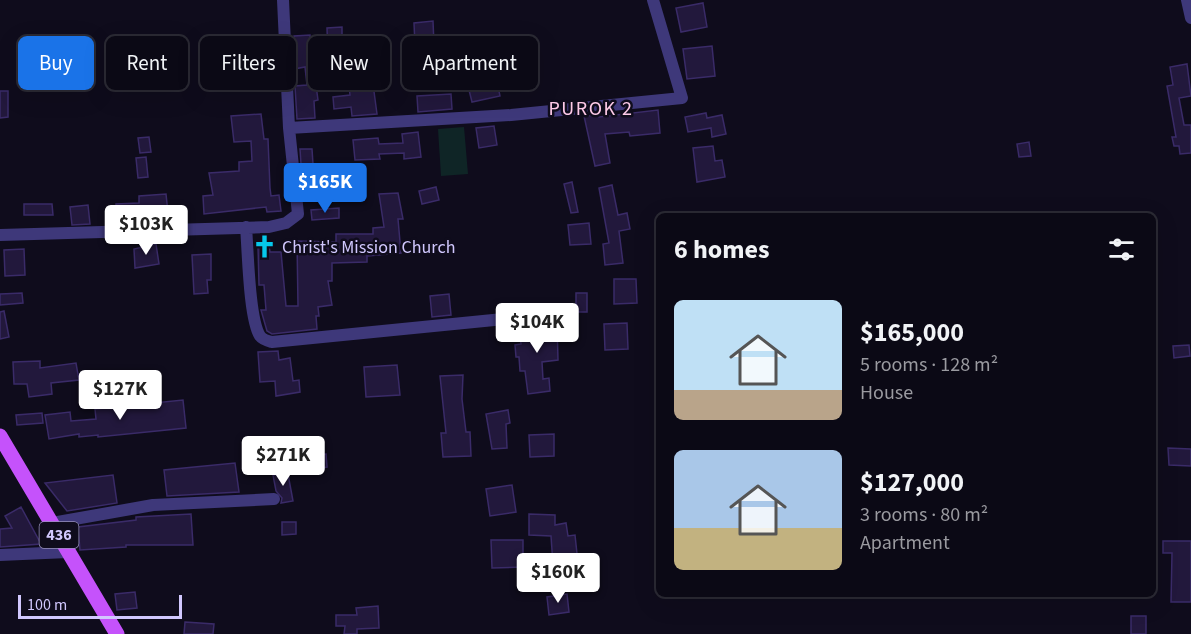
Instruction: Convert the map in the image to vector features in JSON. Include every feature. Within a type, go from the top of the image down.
[{"type":"main road","name":"436","points":[[0,436],[117,634]]},
{"type":"street","points":[[0,235],[246,227],[286,223],[298,214],[282,0]]},
{"type":"street","points":[[290,128],[511,115],[682,98],[653,0]]},
{"type":"street","points":[[1187,0],[1191,18]]},
{"type":"street","points":[[246,227],[255,321],[260,336],[272,342],[554,314]]},
{"type":"street","points":[[52,523],[153,505],[274,498]]},
{"type":"street","points":[[0,555],[68,552]]},
{"type":"green space","points":[[464,127],[468,174],[441,176],[438,129]]},
{"type":"building","points":[[703,3],[707,27],[681,32],[676,8]]},
{"type":"building","points":[[433,21],[434,36],[415,36],[414,23]]},
{"type":"building","points":[[342,27],[342,36],[327,36],[327,28]]},
{"type":"building","points":[[310,35],[308,36],[308,90],[317,90],[318,100],[314,101],[315,118],[297,119],[296,86],[307,85],[305,67],[296,69],[296,36],[294,36]]},
{"type":"building","points":[[712,46],[715,76],[687,79],[683,49]]},
{"type":"building","points":[[1187,64],[1191,96],[1179,98],[1184,125],[1191,125],[1191,153],[1180,154],[1179,146],[1174,146],[1172,137],[1176,137],[1167,86],[1173,85],[1170,67]]},
{"type":"building","points":[[349,90],[374,90],[377,114],[352,116],[351,107],[334,109],[333,97],[350,95]]},
{"type":"building","points":[[469,90],[499,90],[500,96],[472,102]]},
{"type":"building","points":[[0,91],[8,91],[8,117],[0,118]]},
{"type":"building","points":[[451,94],[452,109],[418,112],[417,96]]},
{"type":"building","points":[[658,110],[660,133],[630,136],[629,132],[605,134],[610,163],[595,166],[584,116],[598,115],[599,117]]},
{"type":"building","points":[[706,113],[707,118],[722,115],[726,134],[712,137],[711,128],[688,132],[685,117]]},
{"type":"building","points":[[261,114],[264,139],[268,139],[271,196],[279,195],[281,211],[267,212],[266,207],[204,214],[203,196],[213,195],[209,173],[239,171],[239,162],[252,161],[251,141],[234,142],[231,116]]},
{"type":"building","points":[[494,126],[497,145],[479,148],[476,128]]},
{"type":"building","points":[[418,132],[421,157],[404,159],[404,153],[379,154],[380,159],[355,160],[353,140],[378,138],[379,144],[403,143],[402,134]]},
{"type":"building","points":[[149,137],[151,152],[140,153],[138,138]]},
{"type":"building","points":[[1029,142],[1031,156],[1019,157],[1017,144]]},
{"type":"building","points":[[713,146],[715,161],[722,160],[725,177],[697,182],[693,148]]},
{"type":"building","points":[[300,149],[312,149],[313,164],[301,164]]},
{"type":"building","points":[[146,157],[148,177],[138,178],[136,158]]},
{"type":"building","points":[[356,167],[359,199],[334,201],[333,189],[321,191],[319,177],[332,175],[331,169]]},
{"type":"building","points":[[572,182],[578,212],[571,213],[564,184]]},
{"type":"building","points":[[612,185],[618,215],[627,213],[630,229],[619,231],[623,263],[605,265],[603,244],[609,243],[599,188]]},
{"type":"building","points":[[436,187],[439,200],[422,204],[419,191]]},
{"type":"building","points":[[398,193],[403,219],[398,219],[401,253],[367,256],[367,262],[332,263],[332,281],[328,281],[332,305],[318,307],[317,329],[272,334],[267,331],[261,310],[266,310],[264,285],[259,285],[258,246],[269,245],[270,252],[281,252],[286,306],[298,306],[297,241],[336,242],[336,234],[373,234],[373,228],[384,227],[379,194]]},
{"type":"building","points":[[166,194],[168,213],[132,217],[132,223],[117,223],[116,204],[139,203],[139,196]]},
{"type":"building","points":[[24,204],[52,204],[53,215],[24,215]]},
{"type":"building","points":[[88,205],[90,224],[72,225],[70,207]]},
{"type":"building","points":[[339,208],[339,218],[312,220],[311,210]]},
{"type":"building","points":[[589,223],[591,244],[570,245],[568,225]]},
{"type":"building","points":[[156,244],[159,264],[135,268],[134,249]]},
{"type":"building","points":[[24,249],[25,275],[5,276],[4,250]]},
{"type":"building","points":[[211,254],[211,280],[207,280],[208,293],[194,294],[192,255]]},
{"type":"building","points":[[614,279],[636,279],[637,303],[614,304]]},
{"type":"building","points":[[22,293],[23,303],[0,305],[0,294]]},
{"type":"building","points":[[576,293],[587,293],[587,312],[576,312]]},
{"type":"building","points":[[449,294],[451,315],[432,317],[430,296]]},
{"type":"building","points":[[4,311],[9,337],[0,339],[0,312]]},
{"type":"building","points":[[557,322],[558,360],[542,362],[543,379],[549,378],[550,391],[528,394],[525,371],[520,371],[519,357],[516,357],[515,345],[521,344],[519,329]]},
{"type":"building","points":[[627,323],[628,349],[605,350],[604,324]]},
{"type":"building","points":[[1189,345],[1190,356],[1174,358],[1173,346]]},
{"type":"building","points":[[278,351],[279,360],[290,358],[293,381],[299,380],[300,392],[276,396],[275,381],[260,382],[258,352]]},
{"type":"building","points":[[40,361],[40,368],[76,363],[79,380],[51,383],[52,394],[29,397],[27,384],[14,384],[13,362]]},
{"type":"building","points":[[397,365],[400,395],[366,397],[364,367]]},
{"type":"building","points":[[463,375],[462,399],[466,432],[470,432],[471,456],[443,457],[441,433],[446,433],[440,376]]},
{"type":"building","points":[[183,400],[186,428],[98,437],[98,435],[79,437],[79,434],[49,439],[45,415],[70,412],[71,421],[96,419],[95,409]]},
{"type":"building","points":[[508,410],[510,423],[506,424],[507,448],[492,449],[486,414]]},
{"type":"building","points":[[42,413],[43,423],[17,425],[16,415]]},
{"type":"building","points":[[554,434],[554,456],[530,457],[529,435]]},
{"type":"building","points":[[1168,448],[1191,449],[1191,466],[1169,465]]},
{"type":"building","points":[[326,454],[327,467],[315,469],[313,455]]},
{"type":"building","points":[[235,463],[239,492],[167,496],[164,470]]},
{"type":"building","points":[[288,474],[293,501],[281,503],[282,498],[276,491],[273,475]]},
{"type":"building","points":[[113,475],[117,503],[67,511],[45,483]]},
{"type":"building","points":[[512,485],[516,512],[490,516],[486,489]]},
{"type":"building","points":[[21,507],[41,544],[0,547],[0,529],[12,528],[5,516]]},
{"type":"building","points":[[191,514],[193,545],[126,545],[126,547],[80,550],[78,527],[136,520],[136,517]]},
{"type":"building","points":[[529,514],[555,515],[555,525],[566,523],[568,536],[575,535],[578,563],[553,565],[551,536],[529,535]]},
{"type":"building","points":[[282,522],[296,522],[296,534],[282,535]]},
{"type":"building","points":[[491,540],[523,540],[523,567],[492,568]]},
{"type":"building","points":[[1163,541],[1191,541],[1191,602],[1171,602],[1172,553],[1163,553]]},
{"type":"building","points":[[135,592],[137,608],[117,610],[115,594]]},
{"type":"building","points":[[567,594],[569,612],[549,615],[547,597]]},
{"type":"building","points":[[378,606],[379,628],[357,629],[357,634],[344,634],[345,626],[336,626],[336,615],[357,615],[356,608]]},
{"type":"building","points":[[1131,616],[1146,616],[1146,634],[1131,634]]},
{"type":"building","points":[[185,622],[214,624],[213,634],[184,634]]},
{"type":"place","name":"Christ's Mission Church","points":[[264,247]]},
{"type":"district","name":"PUROK 2","points":[[591,109]]}]
